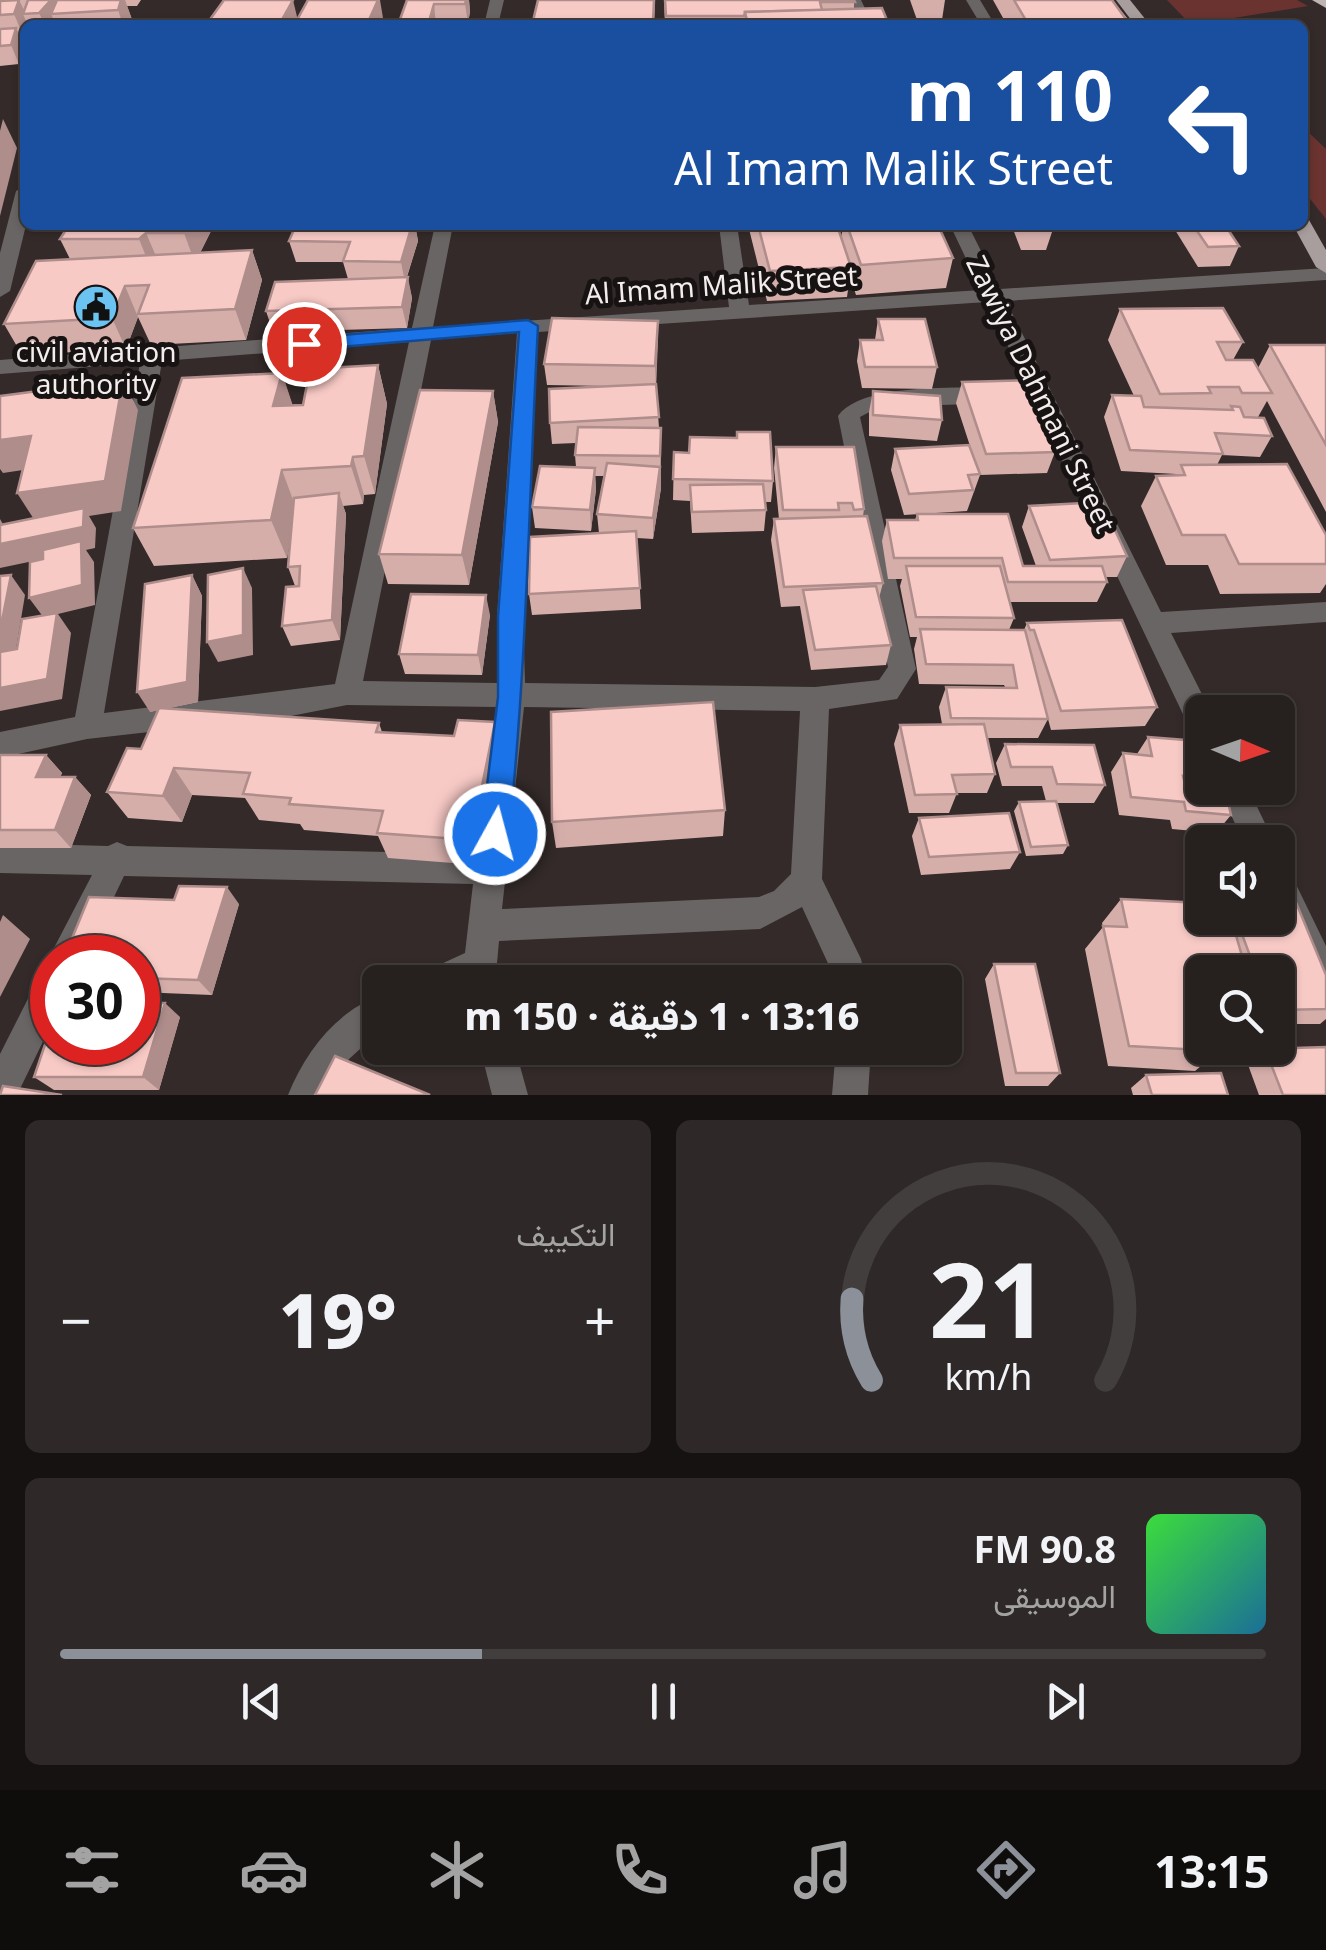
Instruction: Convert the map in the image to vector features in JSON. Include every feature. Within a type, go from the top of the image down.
[{"type":"main road","points":[[1122,0],[1139,20]]},
{"type":"main road","points":[[1306,230],[1326,271]]},
{"type":"street","points":[[0,290],[20,211]]},
{"type":"street","points":[[347,693],[443,230]]},
{"type":"street","points":[[729,230],[740,312]]},
{"type":"street","name":"Zawiya Dahmani Street","points":[[961,230],[1188,695]]},
{"type":"street","name":"Al Imam Malik Street","points":[[0,366],[1326,271]]},
{"type":"street","points":[[482,965],[511,697],[510,617],[528,326]]},
{"type":"street","points":[[87,727],[152,356]]},
{"type":"street","points":[[0,744],[87,727],[291,704],[347,693],[815,699],[887,691],[902,668],[850,416],[856,408],[877,400],[1041,395]]},
{"type":"street","points":[[1154,622],[1326,612]]},
{"type":"street","points":[[815,699],[806,880],[846,965]]},
{"type":"street","points":[[0,858],[491,868]]},
{"type":"street","points":[[78,935],[117,858]]},
{"type":"street","points":[[484,926],[760,912],[785,902],[806,880]]},
{"type":"street","points":[[1295,917],[1326,982]]},
{"type":"street","points":[[306,1095],[316,1076],[362,1020]]},
{"type":"street","points":[[0,1092],[30,1031]]},
{"type":"street","points":[[502,1065],[510,1095]]},
{"type":"street","points":[[850,1095],[853,1065]]},
{"type":"shaded area","points":[[1167,0],[1297,0],[1308,6],[1222,20],[1186,20]]},
{"type":"shaded area","points":[[1308,132],[1326,149],[1326,219],[1308,196]]},
{"type":"building","points":[[19,0],[14,14],[0,15],[0,1]]},
{"type":"building","points":[[28,0],[51,0],[39,13],[23,14]]},
{"type":"building","points":[[57,0],[121,0],[118,10],[51,14]]},
{"type":"building","points":[[224,0],[293,0],[282,20],[210,20]]},
{"type":"building","points":[[308,0],[378,0],[369,20],[297,20]]},
{"type":"building","points":[[407,0],[466,0],[465,4],[434,4],[429,20],[400,20]]},
{"type":"building","points":[[538,0],[654,0],[653,20],[533,20]]},
{"type":"building","points":[[665,0],[855,2],[820,2],[822,10],[745,12],[744,16],[666,16]]},
{"type":"building","points":[[1014,0],[1112,0],[1127,20],[1026,20]]},
{"type":"building","points":[[882,8],[887,20],[747,20],[745,12]]},
{"type":"building","points":[[16,28],[11,45],[0,46],[0,29]]},
{"type":"building","points":[[66,230],[186,230],[146,233],[139,239],[60,239]]},
{"type":"building","points":[[294,230],[411,230],[401,262],[343,261],[350,242],[289,241]]},
{"type":"building","points":[[759,230],[839,230],[851,267],[770,271]]},
{"type":"building","points":[[849,230],[940,230],[953,258],[861,265]]},
{"type":"building","points":[[1196,230],[1228,230],[1239,246],[1208,247]]},
{"type":"building","points":[[252,250],[235,309],[138,314],[149,285],[125,286],[112,318],[4,324],[36,261]]},
{"type":"building","points":[[408,277],[402,307],[266,311],[275,282]]},
{"type":"building","points":[[1223,308],[1243,342],[1217,342],[1226,360],[1253,360],[1272,393],[1208,387],[1211,393],[1160,394],[1120,309]]},
{"type":"building","points":[[552,318],[658,321],[655,366],[544,364]]},
{"type":"building","points":[[878,319],[925,319],[937,367],[865,367],[860,340],[883,340]]},
{"type":"building","points":[[1270,345],[1326,345],[1326,445]]},
{"type":"building","points":[[378,365],[364,456],[353,457],[351,466],[282,470],[271,520],[133,528],[182,378],[282,373],[273,406],[303,405],[310,369]]},
{"type":"building","points":[[123,380],[105,481],[17,493],[31,436],[0,440],[0,396]]},
{"type":"building","points":[[1034,380],[1050,423],[1044,423],[1055,452],[986,454],[962,382]]},
{"type":"building","points":[[656,384],[659,417],[550,423],[549,389]]},
{"type":"building","points":[[420,390],[493,391],[462,555],[379,554]]},
{"type":"building","points":[[873,391],[940,396],[942,420],[873,415]]},
{"type":"building","points":[[1112,395],[1141,396],[1144,407],[1240,407],[1244,417],[1264,418],[1272,436],[1215,433],[1223,454],[1130,450]]},
{"type":"building","points":[[578,427],[661,428],[660,456],[575,455]]},
{"type":"building","points":[[737,432],[770,432],[773,481],[673,479],[674,452],[689,453],[690,437],[737,438]]},
{"type":"building","points":[[969,445],[980,474],[968,475],[973,490],[909,494],[895,449]]},
{"type":"building","points":[[776,447],[854,447],[864,509],[854,510],[852,503],[838,503],[839,510],[783,510]]},
{"type":"building","points":[[607,463],[660,467],[653,518],[597,514]]},
{"type":"building","points":[[1287,464],[1326,535],[1326,564],[1239,564],[1225,535],[1182,535],[1156,476],[1185,475],[1181,465]]},
{"type":"building","points":[[540,466],[595,468],[590,510],[532,507]]},
{"type":"building","points":[[763,484],[766,510],[692,512],[690,485]]},
{"type":"building","points":[[339,493],[332,620],[282,626],[286,587],[299,586],[300,566],[288,567],[294,498]]},
{"type":"building","points":[[1102,502],[1127,556],[1050,560],[1029,506]]},
{"type":"building","points":[[84,508],[83,527],[0,544],[0,525]]},
{"type":"building","points":[[917,514],[1008,514],[1023,566],[1102,566],[1107,582],[1008,582],[1002,558],[894,558],[887,520],[918,520]]},
{"type":"building","points":[[867,516],[883,583],[784,587],[774,519]]},
{"type":"building","points":[[636,531],[640,588],[529,594],[530,537]]},
{"type":"building","points":[[81,541],[82,585],[29,598],[30,562],[43,559],[43,550]]},
{"type":"building","points":[[906,566],[1000,566],[1014,618],[916,617]]},
{"type":"building","points":[[243,568],[243,635],[207,642],[208,575]]},
{"type":"building","points":[[11,575],[0,631],[0,576]]},
{"type":"building","points":[[192,575],[187,682],[137,692],[145,584]]},
{"type":"building","points":[[876,586],[891,645],[815,650],[803,590]]},
{"type":"building","points":[[411,594],[486,595],[478,655],[399,654]]},
{"type":"building","points":[[57,613],[47,679],[0,688],[0,652],[17,649],[22,619]]},
{"type":"building","points":[[1122,620],[1157,707],[1061,711],[1034,630],[1027,623]]},
{"type":"building","points":[[920,629],[1025,630],[1048,719],[951,718],[946,687],[1017,688],[1013,665],[926,664]]},
{"type":"building","points":[[713,702],[725,810],[552,822],[551,712]]},
{"type":"building","points":[[159,708],[379,723],[376,732],[454,736],[458,720],[495,722],[471,840],[377,833],[383,811],[289,804],[291,798],[243,794],[250,773],[174,768],[163,796],[107,792],[127,748],[141,749]]},
{"type":"building","points":[[984,724],[995,774],[952,775],[957,794],[915,795],[900,725]]},
{"type":"building","points":[[1148,737],[1185,740],[1185,805],[1229,805],[1231,815],[1186,811],[1184,802],[1131,797],[1123,753],[1152,756]]},
{"type":"building","points":[[1005,744],[1094,745],[1105,785],[1057,784],[1052,767],[1011,767]]},
{"type":"building","points":[[0,755],[46,755],[36,777],[75,777],[55,830],[0,830]]},
{"type":"building","points":[[1056,801],[1068,845],[1031,847],[1019,802]]},
{"type":"building","points":[[1009,813],[1020,852],[929,857],[919,818]]},
{"type":"building","points":[[179,886],[227,887],[198,980],[160,979],[160,935],[73,935],[89,897],[174,900]]},
{"type":"building","points":[[1121,899],[1185,902],[1185,935],[1236,935],[1242,955],[1185,955],[1185,1049],[1129,1046],[1103,926],[1127,927]]},
{"type":"building","points":[[1295,900],[1326,975],[1326,1009],[1295,1010],[1295,955],[1250,955],[1242,935],[1295,935]]},
{"type":"building","points":[[994,964],[1035,964],[1060,1073],[1016,1073]]},
{"type":"building","points":[[1326,1047],[1326,1095],[1283,1095],[1271,1065],[1295,1065],[1295,1048]]},
{"type":"building","points":[[335,1056],[430,1095],[315,1095]]},
{"type":"building","points":[[38,1065],[147,1065],[143,1077],[34,1077]]},
{"type":"building","points":[[1221,1073],[1228,1095],[1152,1095],[1146,1075]]},
{"type":"building","points":[[3,1086],[62,1095],[0,1095]]},
{"type":"place","name":"civil aviation authority","points":[[96,307]]},
{"type":"route","points":[[304,344],[528,326],[510,617],[511,697],[495,834]]}]
